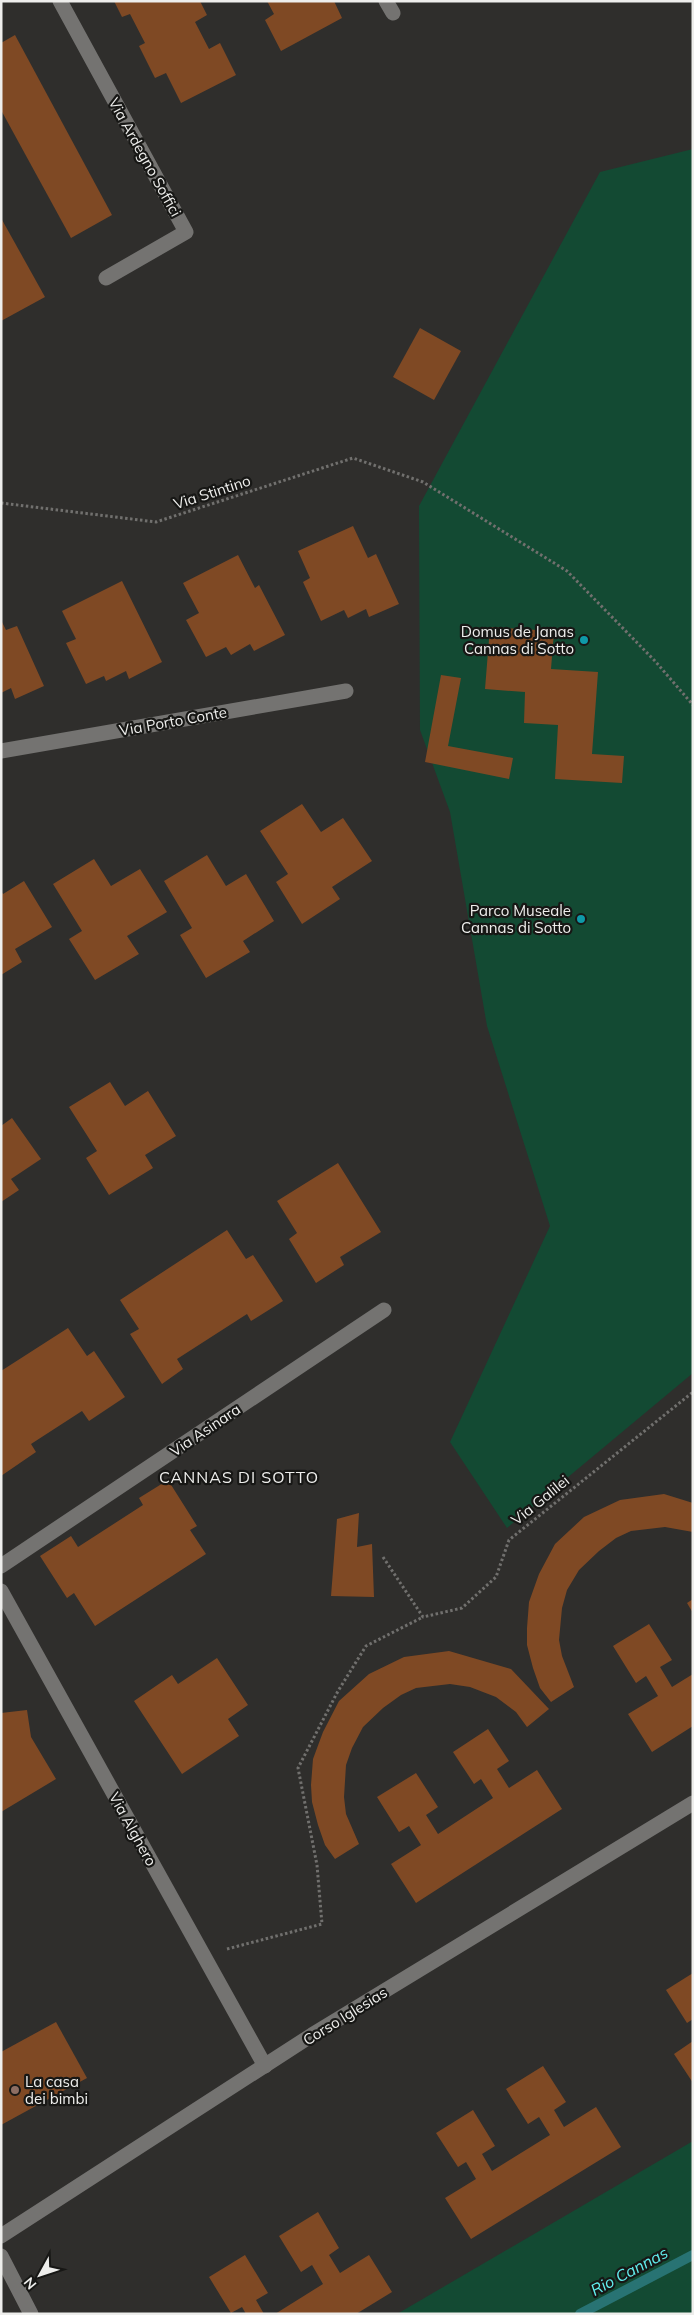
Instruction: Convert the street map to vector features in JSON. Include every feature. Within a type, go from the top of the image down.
[{"type":"street","name":"Via Ardegno Soffici","points":[[60,1],[186,232],[106,278]]},
{"type":"street","name":"Via Porto Conte","points":[[1,751],[346,691]]},
{"type":"street","name":"Via Asinara","points":[[1,1566],[384,1310]]},
{"type":"street","name":"Via Alghero","points":[[1,1591],[265,2066]]},
{"type":"street","name":"Corso Iglesias","points":[[1,2236],[265,2066],[693,1803]]},
{"type":"street","points":[[1,2256],[31,2314]]},
{"type":"path","name":"Via Stintino","points":[[1,502],[156,522],[353,458],[423,482],[567,571],[655,661],[693,705]]},
{"type":"path","name":"Via Galilei","points":[[204,1956],[322,1924],[316,1865],[298,1768],[338,1691],[366,1646],[424,1617],[462,1608],[496,1577],[509,1540],[693,1392]]},
{"type":"path","points":[[383,1557],[424,1617]]},
{"type":"green space","name":"Parco Museale Cannas di Sotto","points":[[693,149],[693,1373],[507,1528],[450,1442],[550,1226],[487,1026],[450,812],[420,730],[419,506],[600,172]]},
{"type":"green space","points":[[693,2141],[693,2314],[397,2314]]},
{"type":"building","points":[[114,1],[200,1],[207,15],[195,22],[209,49],[220,43],[236,75],[181,103],[166,73],[155,78],[139,46],[145,43],[130,14],[122,17]]},
{"type":"building","points":[[267,1],[334,1],[342,18],[281,51],[265,20],[274,14]]},
{"type":"building","points":[[15,35],[112,215],[71,238],[1,110],[1,43]]},
{"type":"building","points":[[1,218],[45,297],[1,321]]},
{"type":"building","points":[[420,328],[461,351],[434,400],[393,377]]},
{"type":"building","points":[[353,526],[368,558],[376,554],[399,604],[369,617],[366,609],[348,618],[344,610],[321,621],[303,582],[310,578],[298,551]]},
{"type":"building","points":[[238,555],[255,588],[259,585],[285,635],[254,651],[250,644],[231,655],[226,647],[206,657],[186,620],[199,613],[183,583]]},
{"type":"building","points":[[122,581],[162,662],[129,679],[126,671],[106,681],[104,676],[86,684],[66,643],[76,639],[62,611]]},
{"type":"building","points":[[1,620],[6,630],[17,626],[44,686],[15,699],[11,688],[1,693]]},
{"type":"building","points":[[490,627],[554,631],[551,669],[598,672],[592,754],[624,756],[622,783],[555,779],[558,725],[524,723],[525,692],[485,689]]},
{"type":"building","points":[[441,675],[461,678],[448,746],[513,758],[509,779],[425,762]]},
{"type":"building","points":[[302,804],[321,832],[343,818],[372,861],[332,887],[340,899],[302,924],[276,882],[288,874],[260,831]]},
{"type":"building","points":[[207,855],[226,886],[246,874],[274,921],[243,941],[250,952],[206,978],[180,935],[192,928],[164,881]]},
{"type":"building","points":[[94,859],[111,886],[140,869],[167,912],[127,936],[139,954],[95,980],[69,939],[82,931],[53,884]]},
{"type":"building","points":[[24,881],[52,927],[15,949],[22,962],[1,975],[1,891],[3,894]]},
{"type":"building","points":[[110,1082],[125,1106],[148,1091],[176,1136],[145,1155],[153,1168],[109,1195],[86,1158],[97,1151],[69,1107]]},
{"type":"building","points":[[12,1118],[41,1159],[11,1179],[19,1190],[1,1202],[1,1126]]},
{"type":"building","points":[[338,1163],[381,1232],[340,1257],[344,1265],[316,1283],[289,1239],[297,1233],[277,1201]]},
{"type":"building","points":[[227,1230],[246,1259],[253,1255],[283,1301],[251,1321],[247,1314],[177,1359],[183,1369],[162,1384],[130,1334],[139,1329],[120,1300]]},
{"type":"building","points":[[68,1328],[87,1356],[94,1351],[125,1397],[89,1421],[82,1411],[31,1444],[36,1452],[1,1476],[1,1371]]},
{"type":"building","points":[[168,1480],[197,1526],[190,1530],[206,1554],[95,1626],[74,1593],[67,1598],[40,1556],[71,1536],[78,1547],[143,1505],[139,1498]]},
{"type":"building","points":[[664,1494],[693,1503],[693,1532],[665,1527],[631,1531],[616,1538],[579,1570],[567,1590],[562,1608],[559,1640],[562,1656],[574,1687],[551,1702],[540,1688],[533,1668],[527,1645],[527,1628],[529,1602],[539,1574],[555,1544],[584,1517],[620,1500]]},
{"type":"building","points":[[359,1513],[357,1547],[372,1544],[374,1597],[331,1596],[337,1519]]},
{"type":"building","points":[[693,1599],[693,1613],[687,1603]]},
{"type":"building","points":[[649,1624],[672,1660],[660,1667],[672,1687],[693,1674],[693,1726],[652,1752],[628,1714],[658,1696],[646,1676],[636,1683],[613,1646]]},
{"type":"building","points":[[449,1651],[511,1669],[549,1709],[527,1727],[516,1712],[496,1697],[470,1687],[450,1684],[416,1688],[401,1695],[383,1708],[363,1727],[352,1748],[346,1765],[344,1797],[346,1814],[359,1844],[335,1859],[325,1845],[318,1825],[312,1802],[311,1785],[313,1759],[323,1732],[339,1701],[369,1674],[404,1657]]},
{"type":"building","points":[[217,1658],[248,1705],[228,1719],[239,1736],[182,1774],[134,1701],[172,1675],[178,1684]]},
{"type":"building","points":[[27,1710],[31,1737],[56,1779],[1,1812],[1,1713]]},
{"type":"building","points":[[488,1729],[509,1761],[497,1769],[509,1788],[537,1770],[562,1809],[416,1903],[391,1864],[421,1845],[409,1826],[399,1832],[377,1797],[416,1773],[438,1807],[426,1815],[438,1834],[493,1798],[481,1779],[474,1784],[453,1752]]},
{"type":"building","points":[[693,1973],[693,2019],[687,2023],[666,1990]]},
{"type":"building","points":[[56,2022],[87,2078],[1,2125],[1,2052]]},
{"type":"building","points":[[693,2041],[693,2083],[674,2054]]},
{"type":"building","points":[[543,2066],[566,2102],[554,2110],[564,2127],[596,2107],[621,2147],[471,2239],[445,2198],[476,2179],[466,2162],[458,2167],[436,2133],[473,2110],[495,2146],[482,2154],[492,2171],[550,2135],[539,2117],[528,2124],[506,2089]]},
{"type":"building","points":[[318,2212],[339,2248],[329,2255],[340,2273],[369,2255],[392,2292],[356,2314],[275,2314],[323,2284],[312,2265],[301,2272],[279,2236]]},
{"type":"building","points":[[245,2255],[268,2293],[256,2300],[264,2314],[246,2314],[242,2307],[231,2313],[209,2277]]},
{"type":"waterway","name":"Rio Cannas","points":[[580,2314],[693,2255]]},
{"type":"place","name":"Domus de Janas Cannas di Sotto","points":[[584,640]]},
{"type":"place","name":"Parco Museale Cannas di Sotto","points":[[581,919]]},
{"type":"place","name":"La casa dei bimbi","points":[[15,2090]]},
{"type":"district","name":"CANNAS DI SOTTO","points":[[239,1477]]}]
